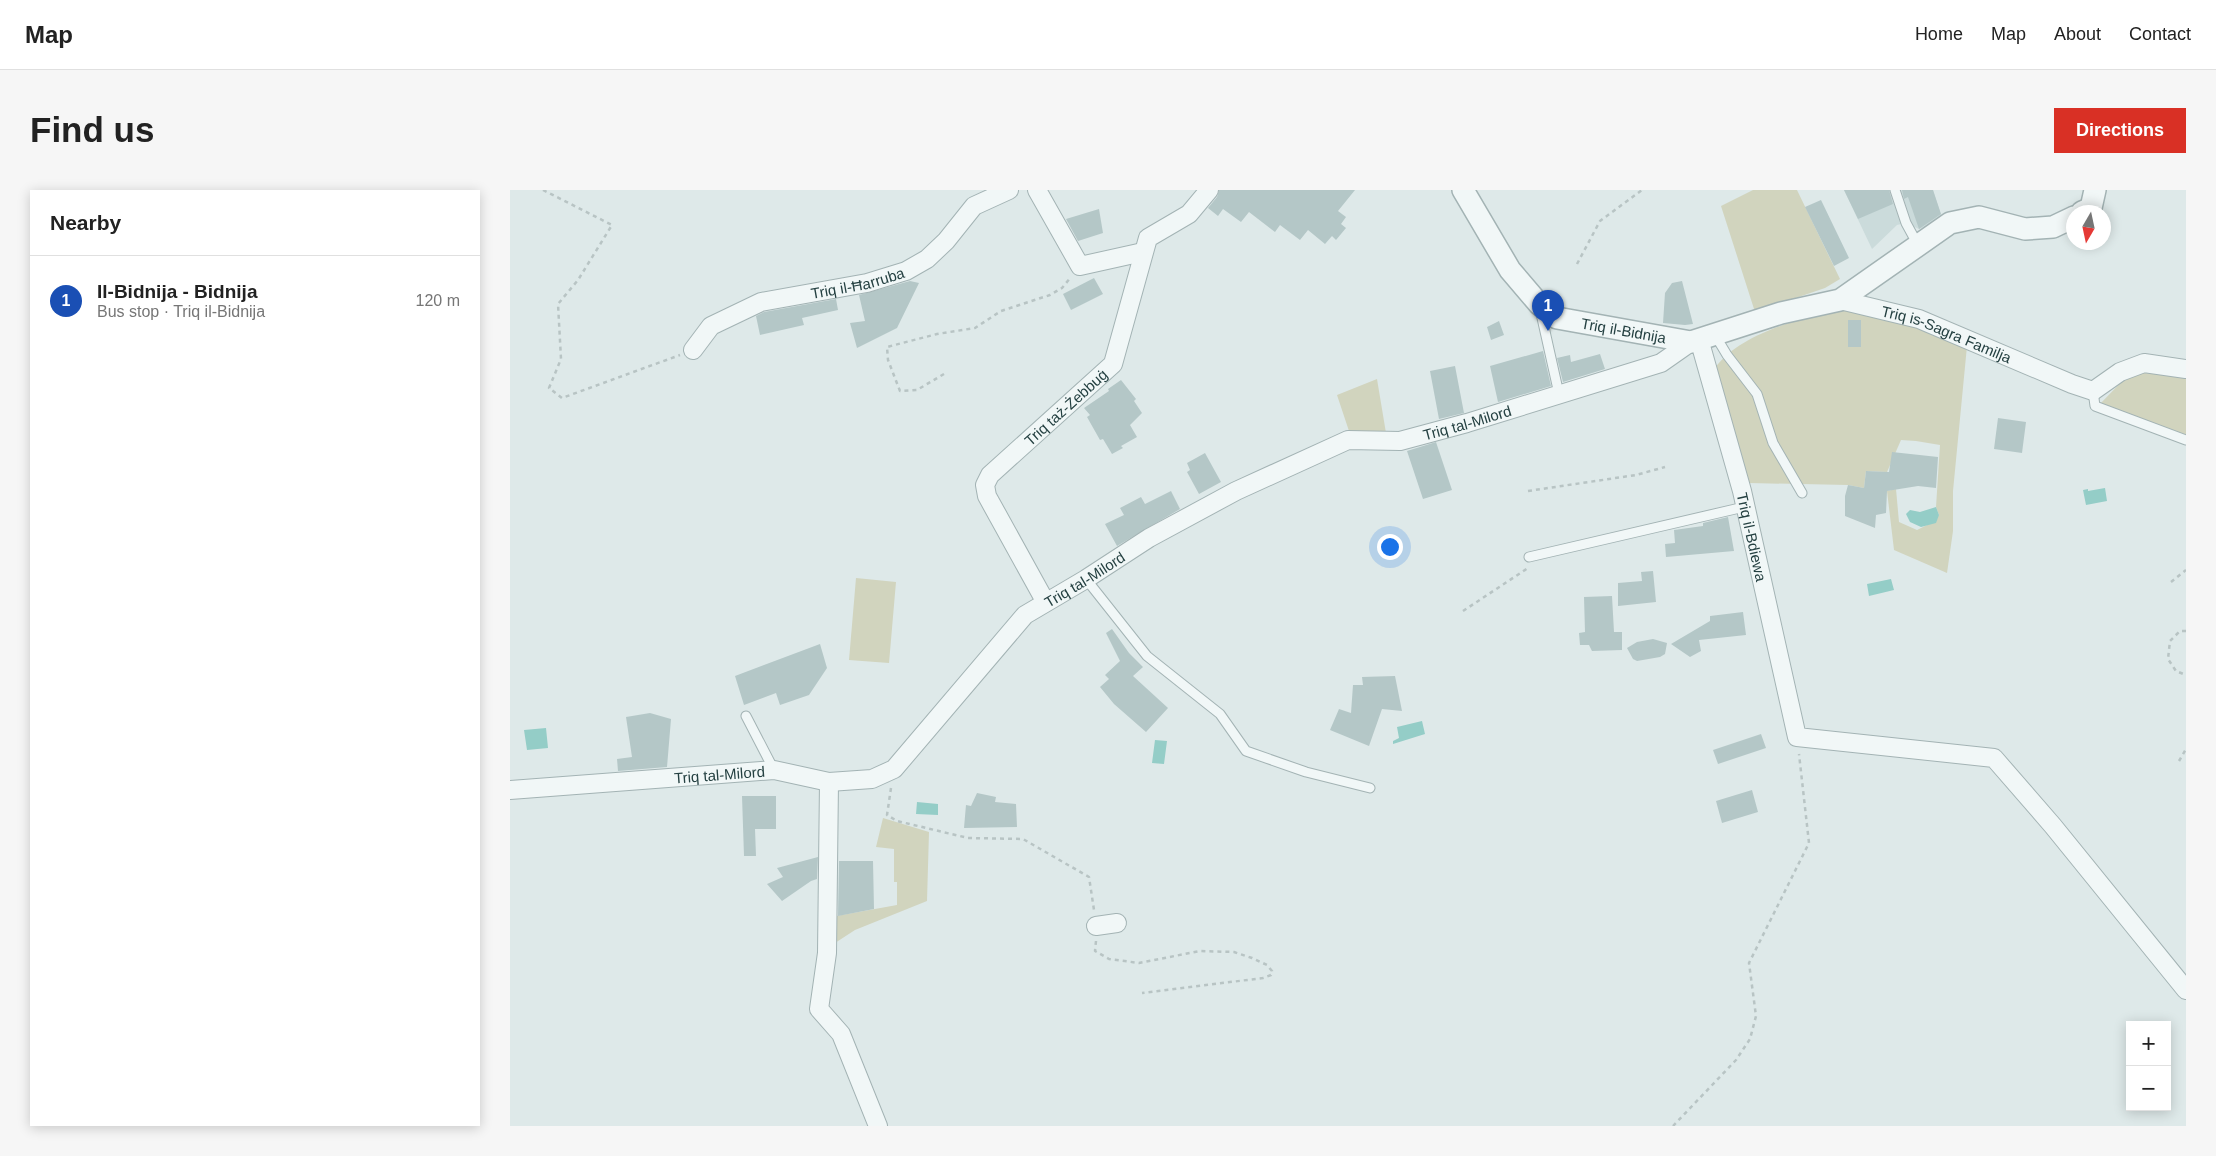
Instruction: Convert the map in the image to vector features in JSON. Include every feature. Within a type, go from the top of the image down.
[{"type":"street","name":"Triq il-Ħarruba","points":[[693,350],[712,326],[761,302],[867,283],[906,271],[927,259],[946,241],[974,206],[1008,190]]},
{"type":"street","points":[[1037,190],[1080,266],[1143,252]]},
{"type":"street","name":"Triq taż-Żebbuġ","points":[[1045,601],[987,496],[985,485],[990,475],[1113,364],[1148,238],[1189,214],[1209,190]]},
{"type":"street","name":"Triq il-Bidnija","points":[[1463,190],[1510,270],[1539,304],[1557,318],[1701,339]]},
{"type":"street","points":[[2092,205],[2096,190]]},
{"type":"street","points":[[1840,300],[1950,223],[1979,217],[2025,229],[2053,227],[2066,221]]},
{"type":"street","name":"Triq is-Sagra Familja","points":[[1701,339],[1781,313],[1840,300],[1919,319],[2072,384],[2093,391]]},
{"type":"street","name":"Triq tal-Milord","points":[[510,790],[774,770],[829,782],[872,779],[894,769],[1025,614],[1086,579],[1149,538],[1236,491],[1348,440],[1400,441],[1468,423],[1661,362],[1701,339]]},
{"type":"street","name":"Triq il-Bdiewa","points":[[1701,339],[1742,492],[1744,508],[1797,737]]},
{"type":"street","points":[[2093,391],[2120,372],[2144,363],[2186,369]]},
{"type":"street","points":[[1797,737],[1994,758],[2053,826],[2186,990]]},
{"type":"street","points":[[829,782],[827,953],[818,1009],[841,1034],[878,1126]]},
{"type":"street","points":[[1096,926],[1117,923]]},
{"type":"lane","points":[[1895,190],[1906,223],[1918,245]]},
{"type":"lane","points":[[1539,304],[1559,394]]},
{"type":"lane","points":[[1701,339],[1727,355],[1757,394],[1773,443],[1802,492]]},
{"type":"lane","points":[[2093,391],[2095,406],[2186,440]]},
{"type":"lane","points":[[1529,557],[1744,508]]},
{"type":"lane","points":[[1086,579],[1147,656],[1220,714],[1246,751],[1306,772],[1370,788]]},
{"type":"lane","points":[[746,716],[774,770]]},
{"type":"path","points":[[543,190],[612,225],[578,280],[558,304],[561,359],[549,388],[562,398],[693,350]]},
{"type":"path","points":[[1577,264],[1600,221],[1642,190]]},
{"type":"path","points":[[944,374],[917,390],[900,391],[888,360],[887,347],[937,334],[975,328],[1002,311],[1050,295],[1062,288],[1080,266]]},
{"type":"path","points":[[1528,491],[1636,475],[1665,467]]},
{"type":"path","points":[[1463,611],[1531,566],[1529,557]]},
{"type":"path","points":[[2170,582],[2186,570]]},
{"type":"path","points":[[2186,631],[2174,635],[2170,641],[2168,652],[2171,666],[2186,676]]},
{"type":"path","points":[[1673,1126],[1736,1060],[1750,1039],[1756,1016],[1749,963],[1809,843],[1797,737]]},
{"type":"path","points":[[2179,760],[2186,749]]},
{"type":"path","points":[[894,769],[887,815],[897,821],[968,838],[1024,839],[1089,877],[1096,926],[1095,951],[1099,956],[1139,964],[1200,951],[1234,952],[1252,958],[1266,965],[1272,971],[1271,975],[1263,978],[1142,992]]},
{"type":"shaded area","points":[[1844,190],[1933,190],[1943,221],[1919,229],[1906,223],[1897,225],[1872,249]]},
{"type":"green space","points":[[1753,190],[1797,190],[1840,279],[1825,288],[1755,312],[1721,206]]},
{"type":"green space","points":[[1834,308],[1926,328],[1967,346],[1953,491],[1953,531],[1947,573],[1894,550],[1887,491],[1896,489],[1899,522],[1917,530],[1931,523],[1939,515],[1936,507],[1940,445],[1901,440],[1887,472],[1866,471],[1864,488],[1848,485],[1749,483],[1715,368],[1726,356],[1754,337]]},
{"type":"green space","points":[[2131,372],[2186,376],[2186,442],[2100,404]]},
{"type":"green space","points":[[1377,379],[1386,433],[1350,434],[1337,395]]},
{"type":"green space","points":[[856,578],[896,582],[889,663],[849,660]]},
{"type":"green space","points":[[883,818],[929,832],[927,901],[855,930],[835,943],[831,917],[897,905],[897,882],[894,882],[894,849],[876,847]]},
{"type":"water","points":[[2105,488],[2107,501],[2086,505],[2083,490]]},
{"type":"water","points":[[1936,507],[1939,515],[1936,523],[1921,527],[1910,522],[1906,514],[1910,510],[1920,512]]},
{"type":"water","points":[[1891,579],[1894,590],[1869,596],[1867,584]]},
{"type":"water","points":[[1422,721],[1425,734],[1393,744],[1393,741],[1399,738],[1397,727]]},
{"type":"water","points":[[546,728],[548,748],[527,750],[524,730]]},
{"type":"water","points":[[1155,740],[1167,741],[1164,764],[1152,763]]},
{"type":"water","points":[[917,802],[938,804],[938,815],[916,814]]},
{"type":"building","points":[[1219,190],[1355,190],[1338,211],[1346,217],[1341,224],[1346,228],[1336,240],[1332,236],[1325,244],[1308,230],[1300,240],[1280,225],[1275,232],[1249,212],[1241,222],[1223,209],[1218,216],[1208,208],[1217,197]]},
{"type":"building","points":[[1844,190],[1889,190],[1893,204],[1858,219]]},
{"type":"building","points":[[1902,190],[1933,190],[1941,214],[1919,229],[1908,197],[1904,199]]},
{"type":"building","points":[[1821,200],[1849,258],[1834,266],[1805,207]]},
{"type":"building","points":[[1099,209],[1103,233],[1078,241],[1066,219]]},
{"type":"building","points":[[1094,278],[1103,294],[1071,310],[1063,294]]},
{"type":"building","points":[[910,281],[919,283],[897,328],[857,348],[850,323],[865,321],[859,295]]},
{"type":"building","points":[[1682,281],[1693,324],[1663,323],[1665,293],[1672,283]]},
{"type":"building","points":[[836,299],[838,310],[802,318],[804,325],[760,335],[756,316],[764,312]]},
{"type":"building","points":[[1848,320],[1861,320],[1861,347],[1848,347]]},
{"type":"building","points":[[1499,321],[1504,335],[1491,340],[1487,327]]},
{"type":"building","points":[[1543,351],[1551,386],[1498,402],[1490,366]]},
{"type":"building","points":[[1600,354],[1605,369],[1563,382],[1557,358],[1570,355],[1571,362]]},
{"type":"building","points":[[1455,366],[1464,413],[1439,419],[1430,371]]},
{"type":"building","points":[[1121,380],[1136,399],[1134,401],[1142,413],[1130,425],[1137,437],[1121,446],[1123,448],[1112,454],[1103,439],[1100,440],[1087,417],[1090,415],[1084,408],[1109,391],[1108,389]]},
{"type":"building","points":[[1998,418],[2026,422],[2022,453],[1994,449]]},
{"type":"building","points":[[1436,442],[1452,490],[1423,499],[1407,451]]},
{"type":"building","points":[[1892,452],[1938,457],[1936,488],[1918,486],[1887,491],[1886,513],[1876,515],[1875,528],[1845,516],[1845,496],[1848,485],[1864,488],[1866,471],[1889,472]]},
{"type":"building","points":[[1205,453],[1221,482],[1199,494],[1187,472],[1190,470],[1187,463]]},
{"type":"building","points":[[1171,491],[1180,509],[1117,546],[1105,524],[1124,515],[1120,508],[1141,497],[1145,504]]},
{"type":"building","points":[[1728,517],[1734,551],[1666,557],[1665,544],[1675,543],[1674,530],[1703,526],[1703,523]]},
{"type":"building","points":[[1653,571],[1656,602],[1618,606],[1618,583],[1642,581],[1641,572]]},
{"type":"building","points":[[1612,596],[1614,632],[1622,632],[1622,650],[1592,651],[1589,645],[1580,645],[1579,633],[1585,632],[1584,597]]},
{"type":"building","points":[[1743,612],[1746,635],[1699,640],[1701,651],[1690,657],[1671,644],[1710,621],[1710,616]]},
{"type":"building","points":[[1112,629],[1129,653],[1143,667],[1133,676],[1168,708],[1146,732],[1114,704],[1100,687],[1109,679],[1105,675],[1120,661],[1106,633]]},
{"type":"building","points":[[1653,639],[1667,643],[1665,654],[1660,657],[1637,661],[1633,659],[1627,648],[1637,642]]},
{"type":"building","points":[[820,644],[827,668],[809,695],[780,705],[776,693],[744,705],[735,676]]},
{"type":"building","points":[[1395,676],[1402,711],[1382,709],[1369,746],[1330,730],[1339,709],[1351,713],[1353,685],[1363,685],[1362,677]]},
{"type":"building","points":[[650,713],[671,719],[667,767],[618,771],[617,759],[632,757],[626,717]]},
{"type":"building","points":[[1761,734],[1766,748],[1718,764],[1713,750]]},
{"type":"building","points":[[1752,790],[1758,812],[1722,823],[1716,801]]},
{"type":"building","points":[[977,793],[996,797],[995,802],[1016,804],[1017,827],[964,828],[966,805],[971,806]]},
{"type":"building","points":[[742,796],[776,796],[776,829],[755,829],[756,856],[744,856]]},
{"type":"building","points":[[818,857],[817,879],[782,901],[767,884],[783,877],[777,868]]},
{"type":"building","points":[[839,861],[873,861],[874,909],[838,916]]},
{"type":"place","name":"Il-Bidnija - Bidnija","points":[[1548,331]]}]
